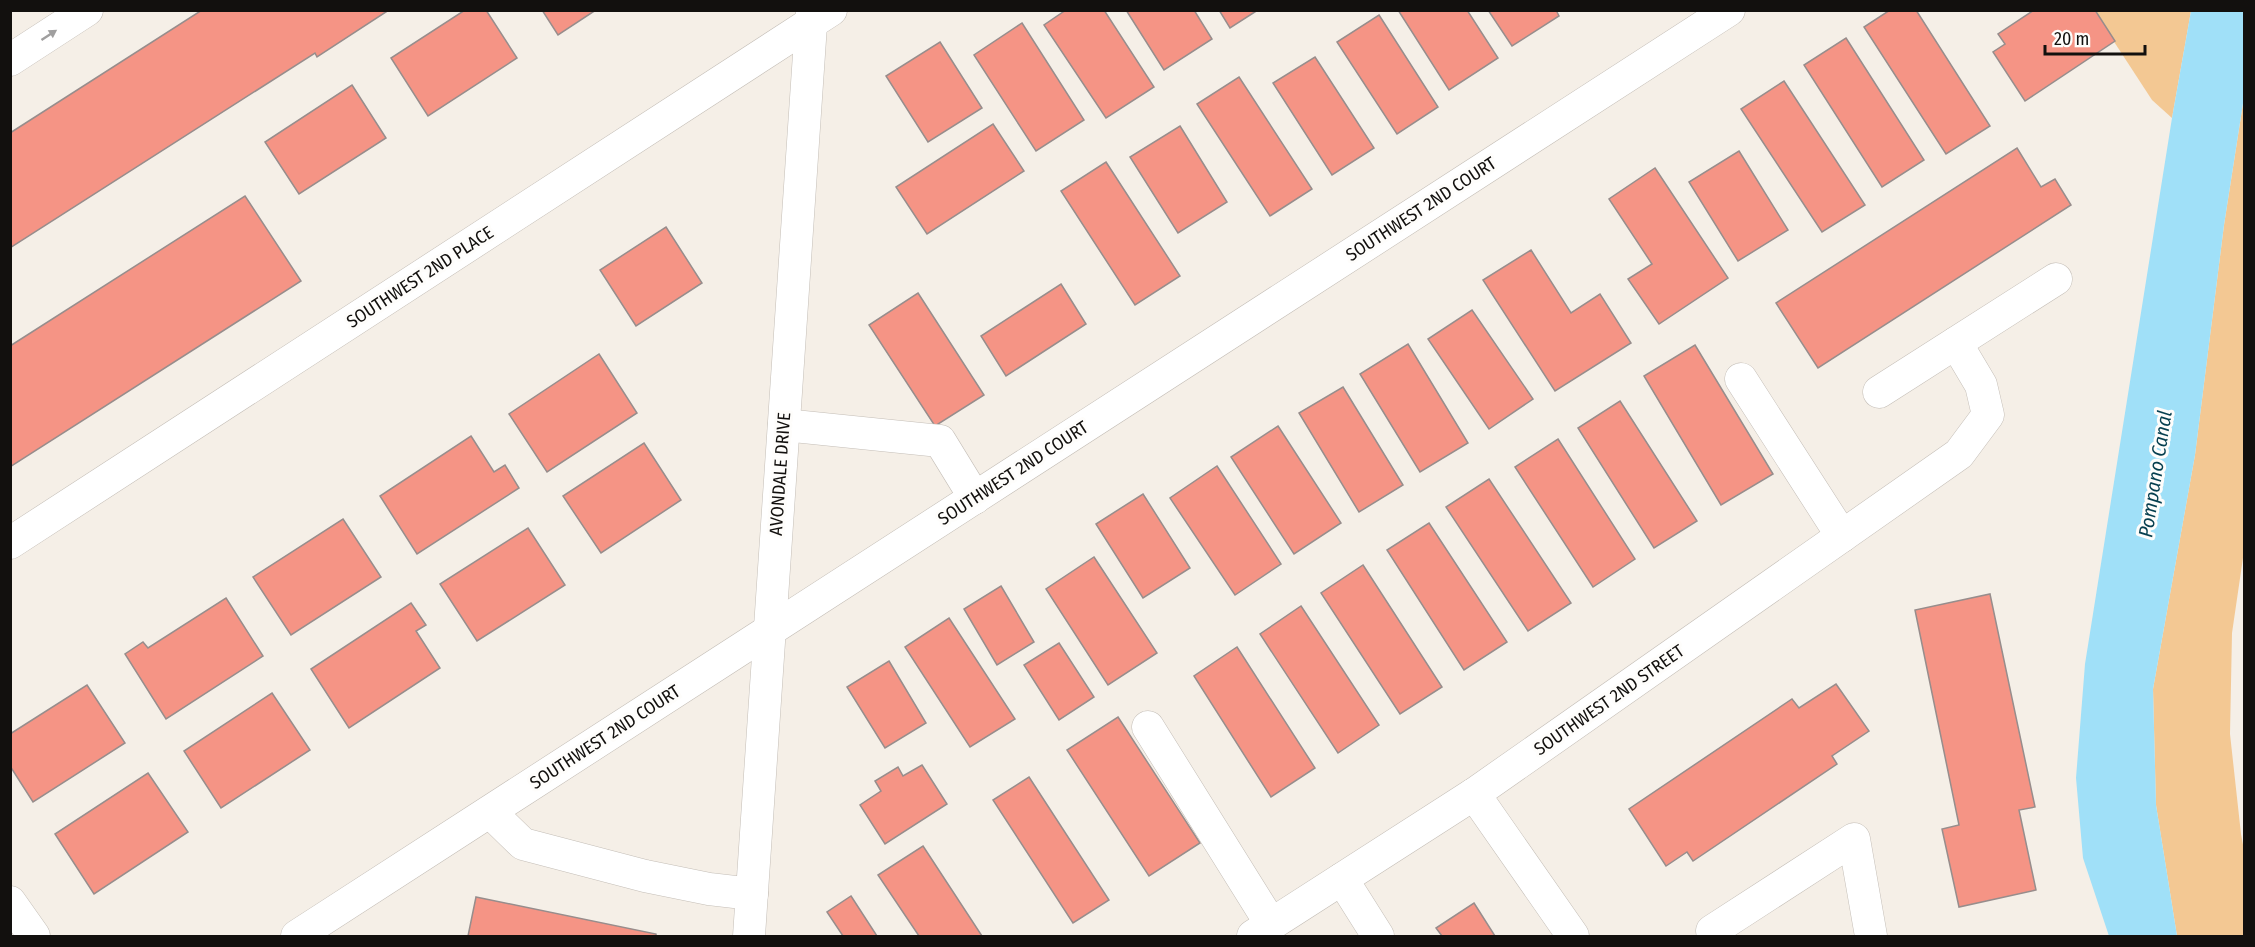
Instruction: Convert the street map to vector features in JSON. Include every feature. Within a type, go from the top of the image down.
[{"type":"street","points":[[10,60],[87,10]]},
{"type":"street","name":"SOUTHWEST 2ND COURT","points":[[297,936],[1729,10]]},
{"type":"street","name":"AVONDALE DRIVE","points":[[749,936],[784,424],[818,15]]},
{"type":"street","name":"SOUTHWEST 2ND PLACE","points":[[10,543],[818,15]]},
{"type":"street","points":[[1879,392],[2056,279]]},
{"type":"street","name":"SOUTHWEST 2ND STREET","points":[[1262,930],[1474,795],[1959,454],[1988,416],[1981,385],[1956,343]]},
{"type":"street","points":[[1741,379],[1842,536]]},
{"type":"street","points":[[784,424],[940,441],[975,498]]},
{"type":"street","points":[[1148,727],[1262,930]]},
{"type":"street","points":[[1474,795],[1573,936]]},
{"type":"street","points":[[490,812],[523,844],[645,876],[709,889],[752,894]]},
{"type":"street","points":[[1716,936],[1712,932],[1854,839],[1871,936]]},
{"type":"street","points":[[1342,879],[1378,936]]},
{"type":"street","points":[[10,902],[34,936]]},
{"type":"shaded area","points":[[2094,11],[2191,11],[2172,118],[2152,100]]},
{"type":"shaded area","points":[[2244,97],[2244,551],[2232,633],[2230,734],[2244,850],[2244,936],[2177,936],[2156,805],[2153,689],[2195,455],[2224,225]]},
{"type":"water","name":"Pompano Canal","points":[[2191,11],[2244,11],[2244,97],[2224,225],[2195,455],[2153,689],[2156,805],[2177,936],[2109,936],[2083,858],[2076,778],[2085,664]]},
{"type":"building","points":[[202,10],[389,10],[317,57],[315,53],[10,248],[10,133]]},
{"type":"building","points":[[465,10],[486,10],[517,58],[428,116],[391,58]]},
{"type":"building","points":[[542,10],[596,10],[558,35]]},
{"type":"building","points":[[1066,10],[1104,10],[1154,87],[1106,118],[1044,25]]},
{"type":"building","points":[[1126,10],[1194,10],[1212,39],[1164,70]]},
{"type":"building","points":[[1219,10],[1258,10],[1230,28]]},
{"type":"building","points":[[1398,10],[1467,10],[1498,58],[1449,90]]},
{"type":"building","points":[[1488,10],[1556,10],[1559,16],[1512,46]]},
{"type":"building","points":[[1890,10],[1916,10],[1990,126],[1946,154],[1864,27]]},
{"type":"building","points":[[2034,10],[2095,10],[2115,41],[2025,101],[1993,52],[2005,44],[1998,34]]},
{"type":"building","points":[[1379,15],[1438,107],[1397,134],[1337,42]]},
{"type":"building","points":[[1022,23],[1084,120],[1036,151],[974,55]]},
{"type":"building","points":[[1846,38],[1924,160],[1882,187],[1804,65]]},
{"type":"building","points":[[940,42],[982,108],[928,142],[886,76]]},
{"type":"building","points":[[1315,57],[1374,148],[1332,175],[1273,83]]},
{"type":"building","points":[[1239,77],[1312,189],[1270,216],[1197,104]]},
{"type":"building","points":[[1784,81],[1865,205],[1822,232],[1741,109]]},
{"type":"building","points":[[352,85],[386,138],[299,194],[265,142]]},
{"type":"building","points":[[993,124],[1024,171],[927,234],[896,187]]},
{"type":"building","points":[[1180,126],[1227,202],[1178,233],[1130,157]]},
{"type":"building","points":[[2017,148],[2041,187],[2055,179],[2071,205],[1818,368],[1776,303]]},
{"type":"building","points":[[1739,151],[1788,230],[1738,261],[1689,182]]},
{"type":"building","points":[[1106,162],[1180,276],[1135,305],[1061,191]]},
{"type":"building","points":[[1655,168],[1728,278],[1659,324],[1628,279],[1652,264],[1609,199]]},
{"type":"building","points":[[245,196],[301,281],[10,467],[10,346]]},
{"type":"building","points":[[666,227],[702,283],[636,326],[600,270]]},
{"type":"building","points":[[1531,250],[1571,313],[1600,294],[1631,343],[1555,391],[1483,280]]},
{"type":"building","points":[[1061,284],[1086,324],[1006,376],[981,336]]},
{"type":"building","points":[[918,293],[984,395],[935,426],[869,325]]},
{"type":"building","points":[[1472,310],[1533,399],[1489,429],[1428,339]]},
{"type":"building","points":[[1408,344],[1468,443],[1420,472],[1360,374]]},
{"type":"building","points":[[1695,345],[1773,474],[1721,505],[1644,376]]},
{"type":"building","points":[[599,354],[637,413],[547,472],[509,414]]},
{"type":"building","points":[[1343,387],[1403,485],[1359,512],[1299,413]]},
{"type":"building","points":[[1620,401],[1697,521],[1654,548],[1578,428]]},
{"type":"building","points":[[1278,426],[1341,523],[1294,554],[1231,457]]},
{"type":"building","points":[[471,436],[494,472],[505,465],[519,488],[417,554],[380,496]]},
{"type":"building","points":[[1558,439],[1635,559],[1593,587],[1515,467]]},
{"type":"building","points":[[644,443],[681,500],[601,553],[563,496]]},
{"type":"building","points":[[1217,466],[1281,564],[1235,595],[1170,498]]},
{"type":"building","points":[[1489,479],[1571,603],[1528,631],[1446,507]]},
{"type":"building","points":[[1143,494],[1190,568],[1143,598],[1096,524]]},
{"type":"building","points":[[343,519],[381,577],[291,635],[253,577]]},
{"type":"building","points":[[1429,523],[1507,642],[1464,670],[1387,550]]},
{"type":"building","points":[[528,528],[565,585],[477,641],[440,584]]},
{"type":"building","points":[[1094,557],[1157,653],[1108,685],[1046,589]]},
{"type":"building","points":[[1363,565],[1442,687],[1400,714],[1321,593]]},
{"type":"building","points":[[1001,586],[1034,642],[997,665],[964,609]]},
{"type":"building","points":[[1990,594],[2035,807],[2019,810],[2036,890],[1959,907],[1942,829],[1959,825],[1915,610]]},
{"type":"building","points":[[226,598],[263,656],[166,719],[125,654],[143,642],[148,648]]},
{"type":"building","points":[[411,603],[426,625],[416,631],[440,668],[349,728],[311,669]]},
{"type":"building","points":[[1301,606],[1379,725],[1338,753],[1260,634]]},
{"type":"building","points":[[949,618],[1015,719],[970,747],[905,647]]},
{"type":"building","points":[[1059,643],[1094,697],[1059,720],[1024,665]]},
{"type":"building","points":[[1237,647],[1315,768],[1271,797],[1194,676]]},
{"type":"building","points":[[889,661],[926,723],[885,748],[847,687]]},
{"type":"building","points":[[1836,684],[1869,731],[1832,756],[1837,764],[1693,861],[1687,852],[1666,866],[1629,809],[1792,699],[1799,708]]},
{"type":"building","points":[[87,685],[125,743],[33,802],[10,766],[10,734]]},
{"type":"building","points":[[272,693],[310,750],[221,808],[184,751]]},
{"type":"building","points":[[1118,717],[1200,843],[1149,876],[1067,750]]},
{"type":"building","points":[[922,765],[947,804],[885,844],[860,805],[881,791],[875,781],[898,767],[903,776]]},
{"type":"building","points":[[148,773],[188,832],[94,894],[55,834]]},
{"type":"building","points":[[1029,777],[1109,900],[1073,923],[993,800]]},
{"type":"building","points":[[923,846],[982,936],[919,936],[878,875]]},
{"type":"building","points":[[851,896],[877,936],[843,936],[827,912]]},
{"type":"building","points":[[476,897],[656,934],[656,936],[468,936]]},
{"type":"building","points":[[1474,903],[1495,936],[1442,936],[1436,928]]}]
